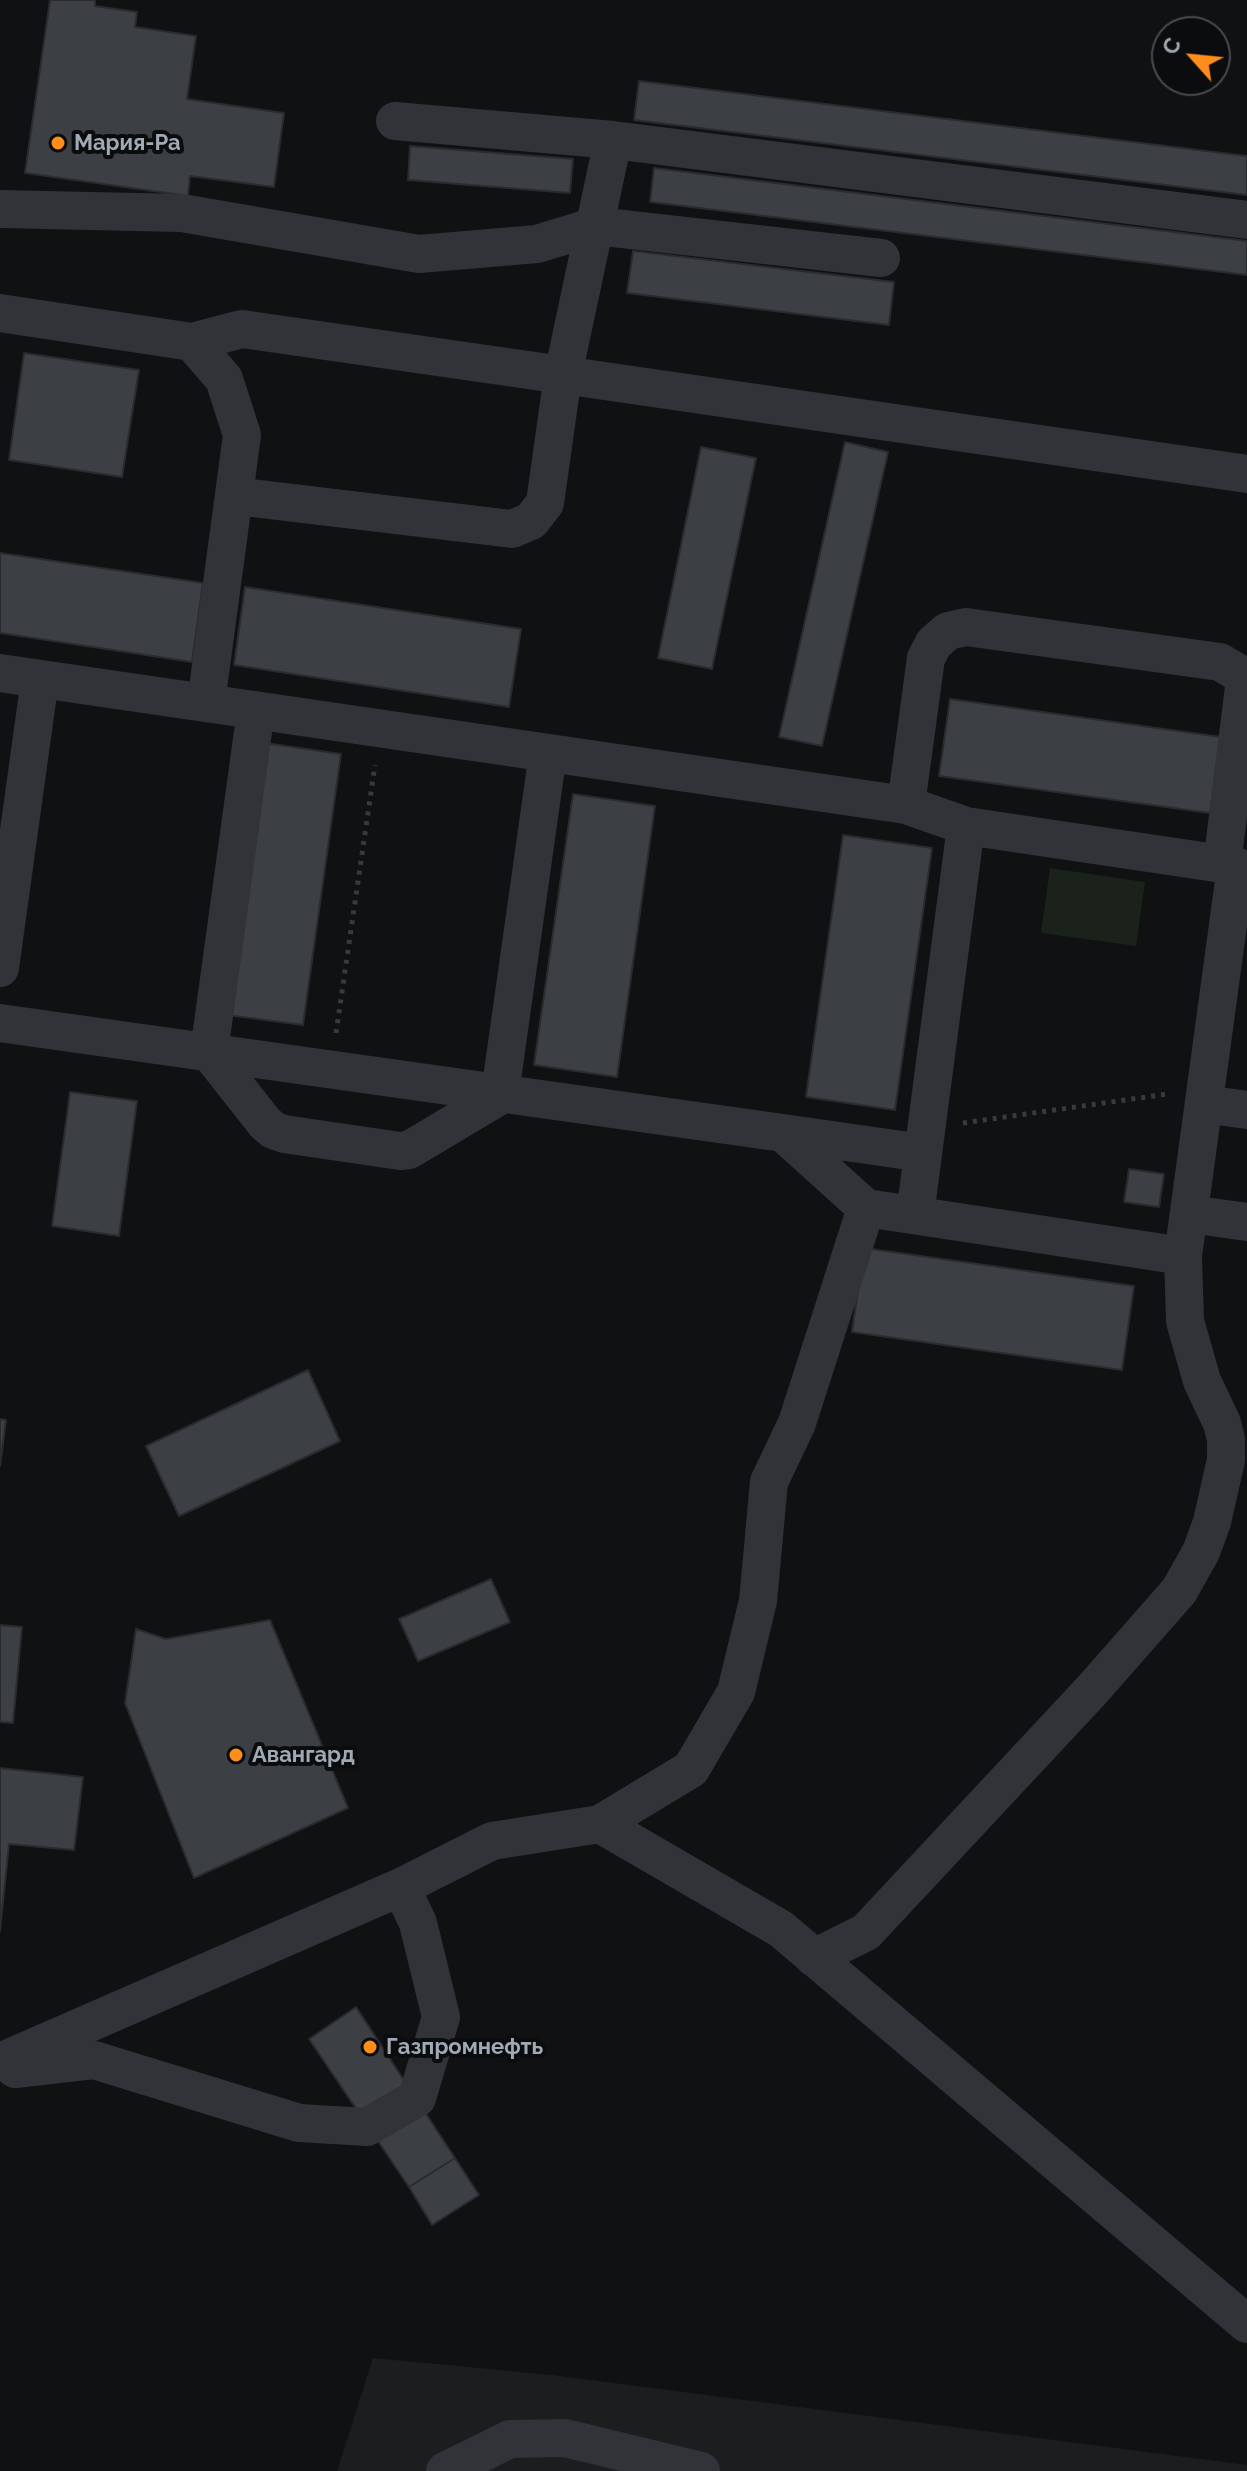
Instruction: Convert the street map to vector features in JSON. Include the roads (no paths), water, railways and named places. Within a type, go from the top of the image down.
[{"type":"street","points":[[395,121],[613,140],[1247,220]]},
{"type":"street","points":[[235,496],[512,529],[531,521],[545,503],[563,375],[613,140]]},
{"type":"street","points":[[0,209],[182,213],[419,254],[537,244],[596,226],[881,258]]},
{"type":"street","points":[[0,313],[192,342],[242,329],[1247,474]]},
{"type":"street","points":[[192,342],[224,379],[242,435],[206,703]]},
{"type":"street","points":[[814,1958],[866,1932],[1092,1690],[1179,1591],[1201,1552],[1236,1462],[1202,1381],[1185,1321],[1183,1256],[1235,864],[1246,686],[1242,675],[1220,662],[966,627],[948,631],[934,643],[926,658],[906,805]]},
{"type":"street","points":[[0,673],[906,805],[966,826],[1235,864]]},
{"type":"street","points":[[0,968],[40,679]]},
{"type":"street","points":[[256,710],[209,1052],[273,1130],[385,1149],[409,1150],[418,1146],[501,1093],[548,753]]},
{"type":"street","points":[[915,1215],[966,826]]},
{"type":"street","points":[[0,1023],[783,1133],[924,1141]]},
{"type":"street","points":[[1205,1096],[1247,1110]]},
{"type":"street","points":[[783,1133],[866,1208],[1183,1256]]},
{"type":"street","points":[[0,2062],[401,1887],[492,1841],[600,1824],[691,1769],[736,1692],[758,1601],[769,1482],[797,1423],[866,1208]]},
{"type":"street","points":[[1189,1214],[1247,1222]]},
{"type":"street","points":[[600,1824],[781,1929],[1247,2324]]},
{"type":"street","points":[[0,2071],[94,2060],[299,2123],[367,2127],[417,2098],[441,2017],[418,1923],[401,1887]]},
{"type":"street","points":[[445,2471],[510,2439],[565,2438],[701,2471]]},
{"type":"place","name":"Мария-Ра","points":[[58,143]]},
{"type":"place","name":"Авангард","points":[[236,1755]]},
{"type":"place","name":"Газпромнефть","points":[[370,2047]]}]
